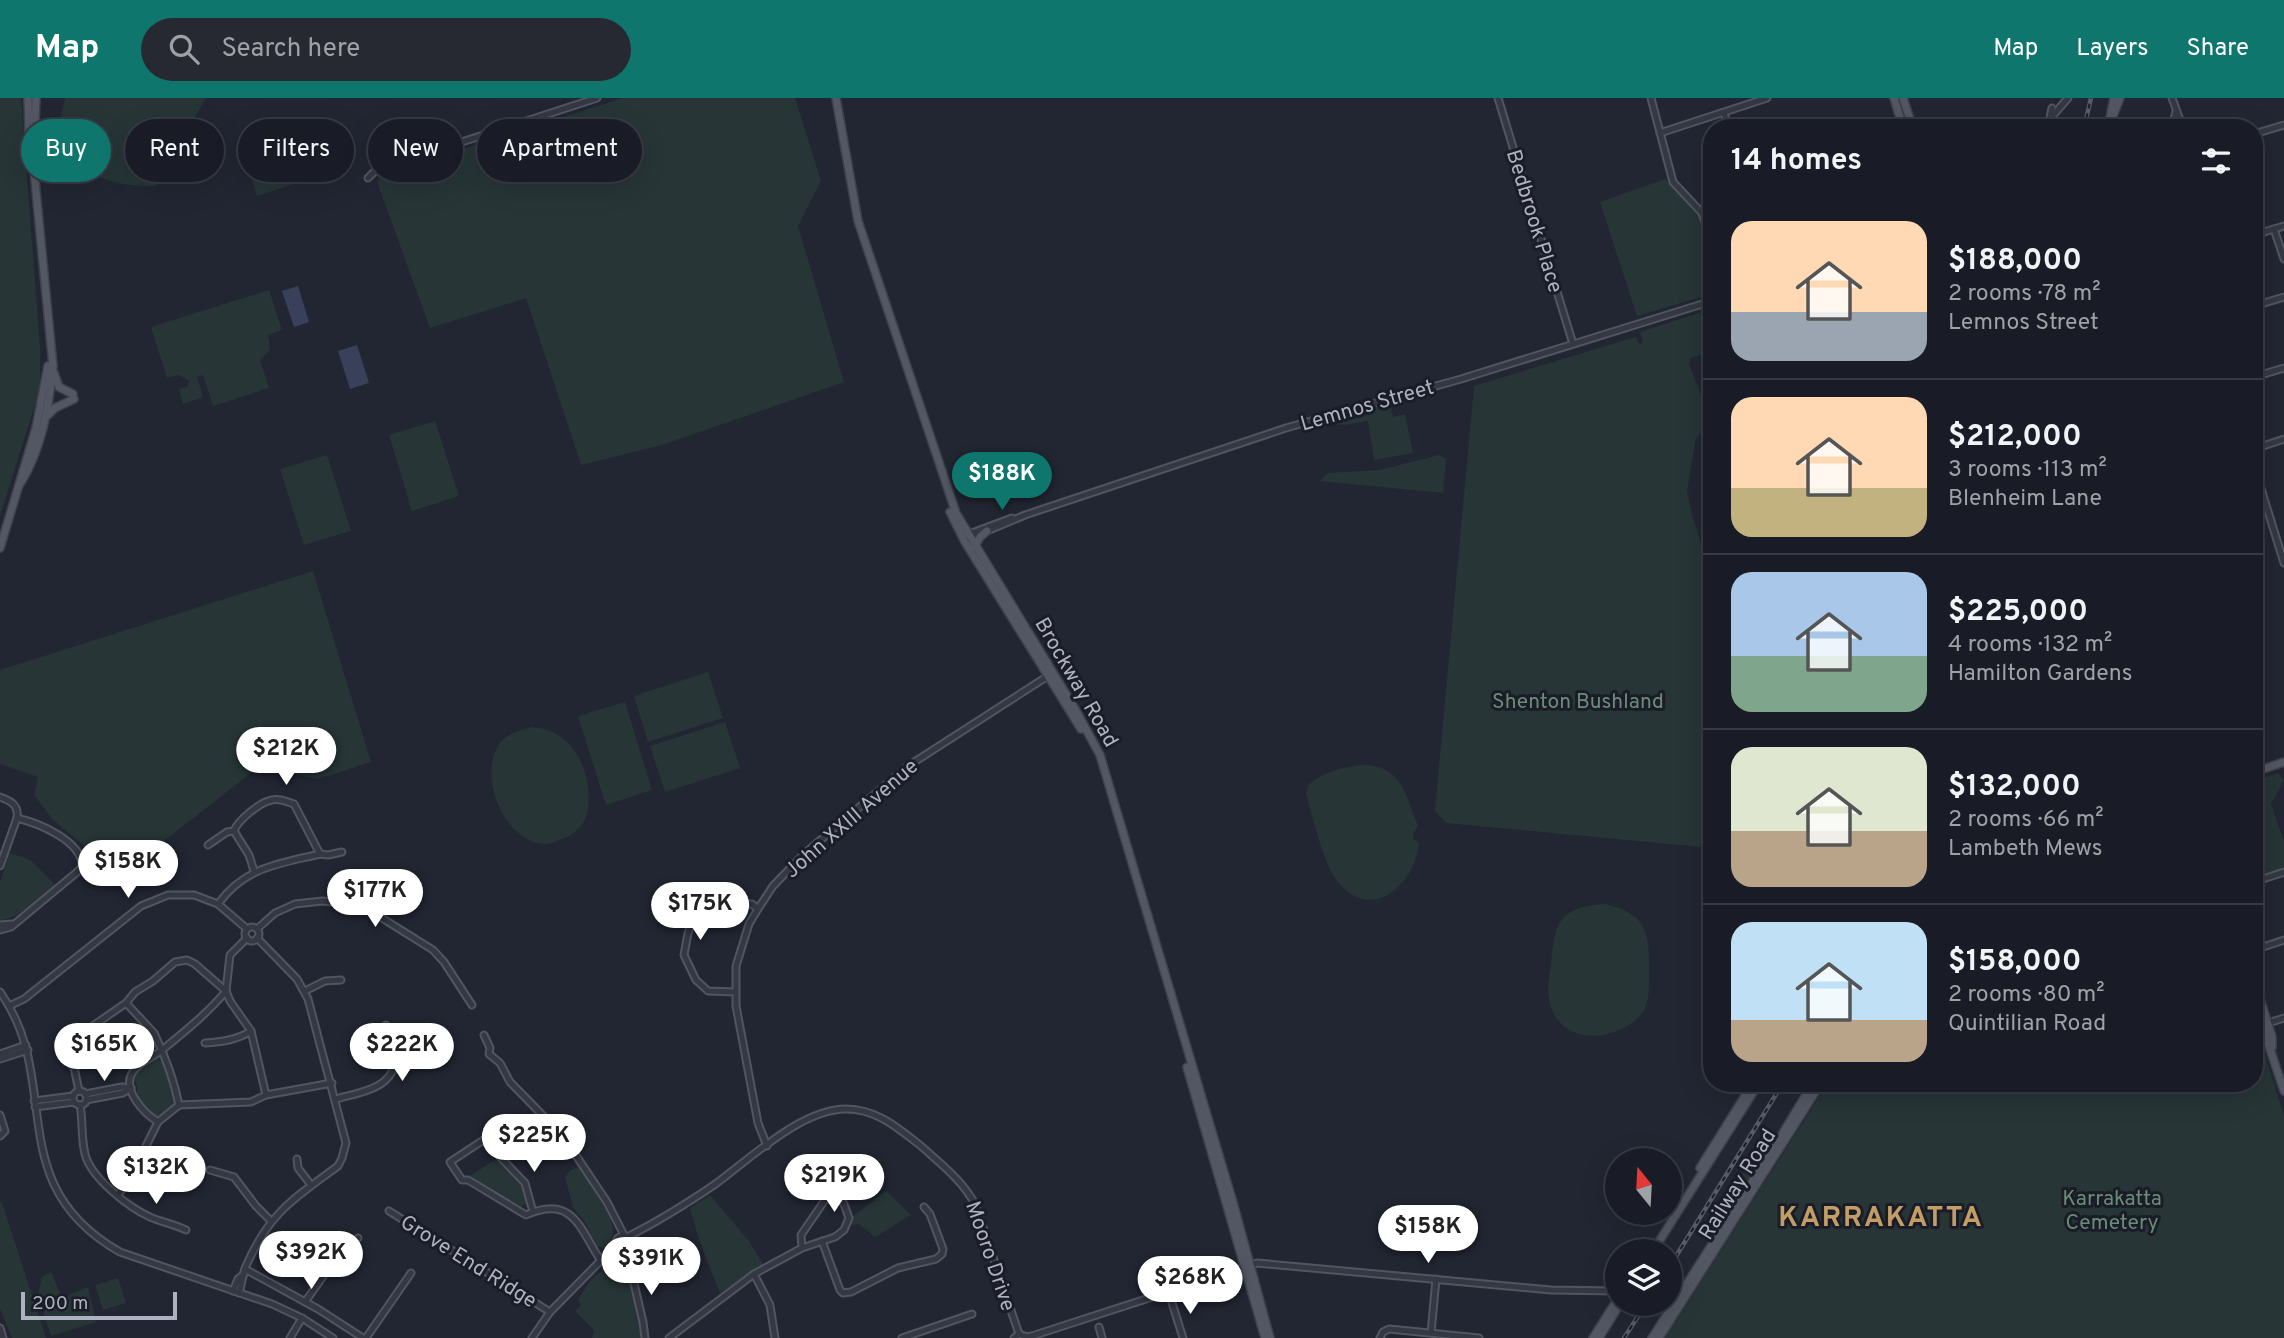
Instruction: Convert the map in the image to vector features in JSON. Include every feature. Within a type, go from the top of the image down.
[{"type":"main road","points":[[28,98],[29,119]]},
{"type":"main road","points":[[35,119],[36,98]]},
{"type":"main road","name":"Brockway Road","points":[[834,98],[853,221],[951,514],[1051,674]]},
{"type":"main road","points":[[1894,98],[1900,119]]},
{"type":"main road","points":[[1903,98],[1910,119]]},
{"type":"main road","points":[[2111,119],[2115,99]]},
{"type":"main road","points":[[35,182],[53,366],[59,387],[74,396],[45,418]]},
{"type":"main road","points":[[0,548],[36,429],[51,353]]},
{"type":"main road","points":[[20,484],[38,443],[45,418],[53,366]]},
{"type":"main road","points":[[975,546],[987,531]]},
{"type":"main road","name":"Brockway Road","points":[[966,538],[975,546],[1051,674],[1099,765],[1270,1338]]},
{"type":"main road","points":[[2263,769],[2284,762]]},
{"type":"main road","points":[[2263,1020],[2284,1091]]},
{"type":"main road","points":[[1656,1239],[1747,1092]]},
{"type":"main road","points":[[1661,1239],[1753,1092]]},
{"type":"main road","name":"Railway Road","points":[[1652,1338],[1808,1092]]},
{"type":"main road","name":"Railway Road","points":[[1659,1338],[1815,1092]]},
{"type":"main road","name":"Brockway Road","points":[[1247,1265],[1265,1338]]},
{"type":"main road","points":[[1593,1338],[1607,1316]]},
{"type":"main road","points":[[1599,1338],[1610,1316]]},
{"type":"street","points":[[463,142],[597,98]]},
{"type":"street","name":"Bedbrook Place","points":[[1498,98],[1573,344]]},
{"type":"street","points":[[1651,98],[1674,183],[1703,216]]},
{"type":"street","points":[[1705,119],[1767,98]]},
{"type":"street","points":[[2050,119],[2068,98]]},
{"type":"street","points":[[2172,98],[2176,111],[2174,119]]},
{"type":"street","points":[[2049,119],[2052,108]]},
{"type":"street","points":[[1724,113],[1726,119]]},
{"type":"street","points":[[1660,133],[1703,120]]},
{"type":"street","points":[[2263,131],[2284,125]]},
{"type":"street","points":[[2263,232],[2284,226]]},
{"type":"street","points":[[2274,229],[2284,259]]},
{"type":"street","points":[[2263,303],[2284,297]]},
{"type":"street","name":"Lemnos Street","points":[[966,538],[984,527],[1286,428],[1703,304]]},
{"type":"street","points":[[2263,374],[2284,368]]},
{"type":"street","points":[[2263,444],[2284,439]]},
{"type":"street","points":[[2263,495],[2284,563]]},
{"type":"street","name":"Lemnos Street","points":[[966,538],[1025,515]]},
{"type":"street","name":"John XXIII Avenue","points":[[767,1146],[758,1123],[736,1006],[736,967],[749,924],[758,909],[773,886],[804,854],[908,766],[1051,674]]},
{"type":"street","points":[[0,797],[17,808],[17,818],[1,862]]},
{"type":"street","points":[[234,831],[238,821],[270,800],[281,800],[294,804],[320,854]]},
{"type":"street","points":[[0,930],[15,923],[82,867],[79,854],[52,830],[17,818]]},
{"type":"street","points":[[208,845],[227,832],[234,831]]},
{"type":"street","points":[[234,831],[249,855],[254,871]]},
{"type":"street","points":[[218,904],[227,891],[254,871],[320,854],[342,852]]},
{"type":"street","points":[[2263,879],[2284,872]]},
{"type":"street","points":[[11,1009],[141,906],[169,895],[194,895],[218,904],[247,929],[247,938],[230,955],[226,991],[161,1051],[133,1071],[130,1077],[131,1088],[141,1107],[158,1122]]},
{"type":"street","points":[[257,929],[275,913],[295,904],[322,901],[361,905],[433,950],[472,1005]]},
{"type":"street","points":[[736,992],[708,991],[696,980],[684,955],[688,933],[694,918],[702,909],[716,902],[752,904],[758,909]]},
{"type":"street","points":[[0,925],[15,923]]},
{"type":"street","points":[[247,929],[257,929]]},
{"type":"street","points":[[257,929],[257,939]]},
{"type":"street","points":[[236,1292],[238,1279],[271,1221],[289,1202],[338,1166],[345,1151],[345,1135],[332,1083],[305,991],[297,979],[257,939],[247,938]]},
{"type":"street","points":[[2263,947],[2284,940]]},
{"type":"street","points":[[83,1095],[71,1053],[71,1041],[126,1003],[135,992],[175,962],[183,960],[195,964],[226,991],[251,1031],[266,1095]]},
{"type":"street","points":[[305,991],[325,981],[341,980]]},
{"type":"street","points":[[0,992],[11,1009],[27,1047],[41,1151],[52,1181],[66,1204],[89,1229],[110,1246],[131,1256],[302,1318],[334,1338]]},
{"type":"street","points":[[126,1003],[154,1034],[174,1080],[179,1105]]},
{"type":"street","points":[[2264,1024],[2284,1018]]},
{"type":"street","points":[[336,1099],[374,1088],[390,1077],[394,1070],[396,1051],[393,1035],[386,1025]]},
{"type":"street","points":[[205,1043],[233,1039],[251,1031]]},
{"type":"street","points":[[484,1035],[490,1048],[489,1054],[500,1062],[505,1076],[568,1143],[607,1202],[626,1237],[630,1246],[629,1262],[645,1338]]},
{"type":"street","points":[[0,1056],[27,1047]]},
{"type":"street","points":[[118,1195],[158,1122],[179,1105],[251,1102],[266,1095],[332,1083]]},
{"type":"street","points":[[35,1104],[76,1101],[83,1095],[123,1093],[131,1088]]},
{"type":"street","points":[[76,1101],[83,1095]]},
{"type":"street","points":[[76,1101],[88,1162],[97,1175],[143,1214],[186,1230]]},
{"type":"street","name":"Mooro Drive","points":[[532,1338],[550,1312],[626,1237],[641,1231],[701,1193],[803,1120],[825,1112],[859,1110],[879,1116],[894,1125],[949,1170],[972,1197],[1016,1336]]},
{"type":"street","points":[[0,1115],[5,1131],[0,1136]]},
{"type":"street","points":[[485,1139],[450,1162],[462,1180],[468,1180],[529,1214],[553,1208],[574,1216],[601,1261]]},
{"type":"street","points":[[498,1148],[501,1158],[525,1183],[529,1214]]},
{"type":"street","points":[[297,1159],[298,1168],[311,1185]]},
{"type":"street","points":[[210,1170],[234,1177],[271,1221]]},
{"type":"street","points":[[835,1196],[836,1177]]},
{"type":"street","points":[[669,1338],[754,1274],[802,1248],[835,1237],[844,1230],[848,1221],[844,1204],[835,1196]]},
{"type":"street","points":[[802,1248],[801,1235],[825,1200],[835,1196]]},
{"type":"street","points":[[822,1241],[839,1290],[843,1293],[851,1292],[898,1268],[936,1259],[942,1254],[943,1249],[930,1214],[924,1207]]},
{"type":"street","name":"Grove End Ridge","points":[[389,1210],[550,1312]]},
{"type":"street","points":[[618,1225],[619,1246],[629,1262]]},
{"type":"street","name":"Mooro Drive","points":[[619,1246],[630,1246],[641,1231]]},
{"type":"street","points":[[305,1302],[341,1251],[358,1238]]},
{"type":"street","points":[[1016,1336],[1035,1335],[1257,1263],[1551,1290],[1605,1291]]},
{"type":"street","points":[[244,1271],[305,1302],[364,1338],[411,1273]]},
{"type":"street","points":[[754,1274],[771,1305],[775,1338]]},
{"type":"street","points":[[1431,1334],[1436,1279]]},
{"type":"street","points":[[1172,1303],[1183,1338]]},
{"type":"street","points":[[902,1338],[923,1335],[972,1314]]},
{"type":"street","points":[[290,1338],[302,1318]]},
{"type":"street","points":[[1099,1327],[1102,1338]]},
{"type":"street","points":[[0,1328],[4,1338]]},
{"type":"street","points":[[1380,1338],[1383,1332],[1389,1329],[1479,1338]]},
{"type":"green space","points":[[0,98],[21,98],[21,182],[27,182],[40,347],[40,389],[0,516]]},
{"type":"green space","points":[[65,98],[206,98],[194,119],[125,119],[125,182],[157,182],[155,186],[111,181],[111,119],[61,117]]},
{"type":"green space","points":[[623,98],[795,98],[821,181],[798,226],[844,382],[662,445],[581,465],[526,298],[430,328],[377,182],[463,182],[463,149],[477,144],[477,182],[642,182],[642,119],[557,119]]},
{"type":"green space","points":[[1665,179],[1698,214],[1703,230],[1703,296],[1637,316],[1600,202]]},
{"type":"green space","points":[[253,182],[300,182],[257,196]]},
{"type":"green space","points":[[269,290],[282,330],[268,335],[270,350],[260,360],[269,388],[213,406],[203,375],[197,377],[203,397],[183,404],[179,389],[187,387],[189,381],[179,375],[167,378],[151,327]]},
{"type":"green space","name":"Shenton Bushland","points":[[1703,312],[1703,354],[1691,358],[1689,364],[1703,400],[1703,429],[1696,438],[1687,491],[1703,551],[1703,847],[1446,823],[1435,811],[1474,386],[1635,337],[1640,345],[1643,342],[1640,332]]},
{"type":"green space","points":[[1389,403],[1393,417],[1405,414],[1413,453],[1374,460],[1368,421],[1344,425],[1328,424],[1327,420]]},
{"type":"green space","points":[[435,421],[459,496],[412,511],[389,435]]},
{"type":"green space","points":[[327,455],[351,531],[304,545],[280,469]]},
{"type":"green space","points":[[1439,455],[1446,459],[1443,493],[1320,481],[1328,473],[1379,470]]},
{"type":"green space","points":[[313,571],[371,762],[318,779],[259,767],[120,875],[53,820],[34,795],[38,777],[0,764],[0,670]]},
{"type":"green space","points":[[708,672],[723,718],[648,742],[634,696]]},
{"type":"green space","points":[[625,702],[652,790],[606,805],[578,716]]},
{"type":"green space","points":[[725,722],[740,768],[665,792],[650,746]]},
{"type":"green space","points":[[531,727],[546,729],[569,743],[583,766],[587,780],[588,808],[584,822],[571,835],[549,844],[531,841],[517,832],[505,818],[492,783],[492,765],[496,749],[506,737]]},
{"type":"green space","points":[[1366,765],[1388,771],[1396,778],[1406,794],[1418,826],[1413,839],[1419,843],[1409,873],[1389,894],[1377,899],[1364,899],[1350,893],[1337,881],[1323,852],[1306,794],[1308,785],[1321,776],[1343,768]]},
{"type":"green space","points":[[2278,773],[2284,780],[2271,804],[2284,841],[2284,868],[2263,874],[2263,778]]},
{"type":"green space","points":[[10,853],[31,860],[55,885],[22,912],[0,920],[0,882]]},
{"type":"green space","points":[[1604,904],[1629,912],[1643,926],[1649,958],[1648,994],[1645,1008],[1631,1024],[1611,1033],[1587,1036],[1568,1029],[1560,1022],[1550,1003],[1548,990],[1554,939],[1560,922],[1568,914],[1588,906]]},
{"type":"green space","name":"Karrakatta Cemetery","points":[[2263,1048],[2284,1116],[2284,1338],[1665,1338],[1679,1316],[1682,1316],[1682,1311],[1822,1092],[2263,1092]]},
{"type":"green space","points":[[155,1058],[168,1072],[174,1086],[175,1100],[175,1106],[159,1117],[149,1112],[136,1096],[138,1087],[133,1078],[137,1070]]},
{"type":"green space","points":[[1769,1139],[1771,1142],[1732,1206],[1726,1201],[1733,1183],[1739,1180],[1764,1140]]},
{"type":"green space","points":[[498,1158],[524,1188],[526,1204],[515,1204],[468,1177]]},
{"type":"green space","points":[[579,1167],[600,1199],[613,1226],[611,1240],[605,1249],[597,1246],[585,1222],[573,1207],[565,1177],[570,1170]]},
{"type":"green space","points":[[886,1191],[911,1215],[875,1237],[859,1224],[850,1225],[851,1218]]},
{"type":"green space","points":[[710,1195],[749,1241],[764,1266],[720,1293],[699,1240],[690,1208]]},
{"type":"green space","points":[[0,1202],[46,1338],[12,1338],[0,1309]]},
{"type":"green space","points":[[618,1256],[631,1282],[645,1338],[592,1338],[594,1330],[575,1311],[581,1305],[578,1299],[590,1281]]},
{"type":"green space","points":[[51,1272],[62,1298],[88,1287],[96,1322],[51,1336],[38,1295],[42,1277]]},
{"type":"green space","points":[[118,1278],[126,1303],[103,1310],[95,1285]]},
{"type":"water","points":[[298,286],[309,322],[294,327],[282,291]]},
{"type":"water","points":[[357,345],[369,383],[350,389],[338,351]]},
{"type":"railway","points":[[2086,119],[2091,98]]},
{"type":"railway","points":[[1682,1247],[1777,1092]]},
{"type":"railway","points":[[1624,1338],[1638,1316]]},
{"type":"district","name":"KARRAKATTA","points":[[1881,1216]]}]
